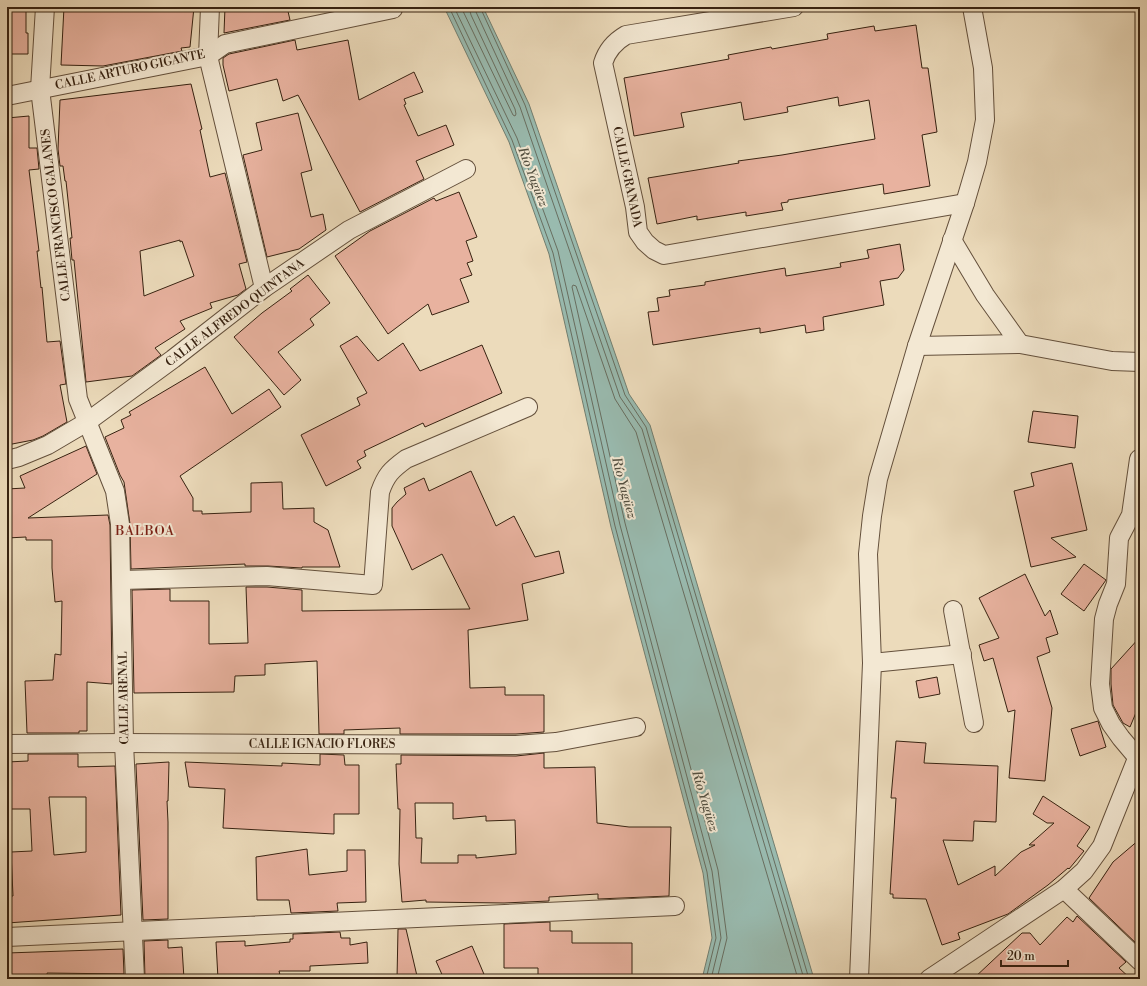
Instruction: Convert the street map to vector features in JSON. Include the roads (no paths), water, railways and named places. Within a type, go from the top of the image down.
[{"type":"street","name":"CALLE FRANCISCO GALANES","points":[[44,7],[40,89],[78,399],[87,422]]},
{"type":"street","points":[[210,7],[208,56],[264,288]]},
{"type":"street","name":"CALLE GRANADA","points":[[794,7],[626,35],[615,42],[606,54],[603,63],[635,207],[638,232],[645,242],[654,250],[664,255],[965,204]]},
{"type":"street","points":[[859,979],[872,663],[868,554],[872,516],[878,479],[917,346],[965,204],[977,162],[985,120],[983,68],[972,7]]},
{"type":"street","name":"CALLE ARTURO GIGANTE","points":[[7,96],[208,56],[225,44],[392,9]]},
{"type":"street","name":"CALLE ALFREDO QUINTANA","points":[[7,460],[19,457],[48,445],[87,422],[173,360],[264,288],[349,230],[466,169]]},
{"type":"street","points":[[952,240],[985,295],[1020,344]]},
{"type":"street","points":[[917,346],[1020,344],[1112,361],[1140,362]]},
{"type":"street","points":[[122,580],[267,576],[373,585],[380,492],[384,480],[392,469],[406,459],[528,407]]},
{"type":"street","name":"CALLE ARENAL","points":[[87,422],[115,491],[120,524],[124,743],[135,979]]},
{"type":"street","points":[[929,979],[1064,889],[1084,871],[1102,846],[1137,764],[1111,724],[1103,708],[1100,684],[1104,619],[1116,584],[1119,538],[1131,516],[1139,458]]},
{"type":"street","points":[[953,610],[974,723]]},
{"type":"street","points":[[872,663],[962,654]]},
{"type":"street","name":"CALLE IGNACIO FLORES","points":[[7,744],[124,743],[516,745],[556,742],[636,727]]},
{"type":"street","points":[[1064,889],[1140,961]]},
{"type":"street","points":[[7,937],[675,906]]},
{"type":"water","name":"Río Yagüez","points":[[444,7],[483,7],[529,104],[629,394],[650,425],[814,979],[702,979],[712,938],[703,873],[611,527],[549,254],[509,142]]},
{"type":"district","name":"BALBOA","points":[[145,531]]}]
